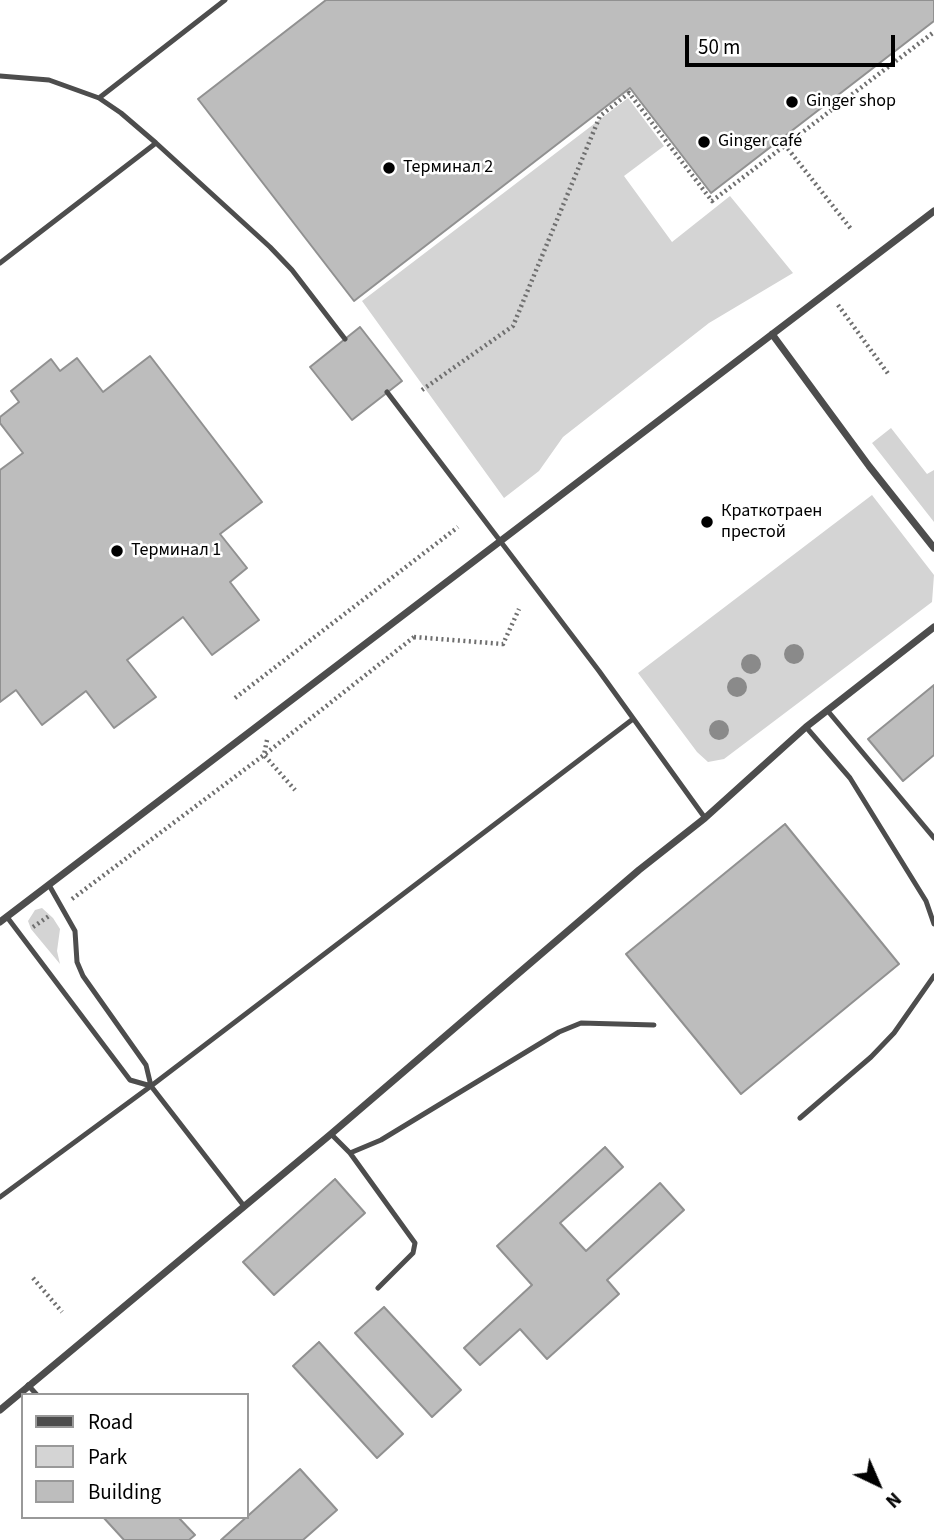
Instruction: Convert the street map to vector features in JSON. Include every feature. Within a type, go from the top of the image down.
[{"type":"street","points":[[0,922],[934,211]]},
{"type":"street","points":[[772,334],[869,466],[934,548]]},
{"type":"street","points":[[0,1410],[331,1134],[639,870],[705,818],[806,727],[934,627]]},
{"type":"lane","points":[[99,98],[225,0]]},
{"type":"lane","points":[[0,76],[49,80],[99,98],[156,142],[270,247],[345,339]]},
{"type":"lane","points":[[0,263],[156,142]]},
{"type":"lane","points":[[387,392],[599,671],[705,818]]},
{"type":"lane","points":[[827,710],[934,838]]},
{"type":"lane","points":[[0,1197],[633,719]]},
{"type":"lane","points":[[806,727],[857,788],[926,901],[934,924]]},
{"type":"lane","points":[[48,886],[75,931],[77,962],[83,976],[146,1065],[150,1086],[244,1206]]},
{"type":"lane","points":[[7,917],[130,1080],[150,1086]]},
{"type":"lane","points":[[800,1118],[871,1057],[894,1033],[934,976]]},
{"type":"lane","points":[[350,1153],[381,1140],[559,1032],[581,1023],[654,1025]]},
{"type":"lane","points":[[331,1134],[350,1153],[415,1243],[412,1252],[378,1288]]},
{"type":"lane","points":[[28,1385],[35,1393]]},
{"type":"path","points":[[422,390],[513,326],[600,116],[629,93],[712,201],[934,32]]},
{"type":"path","points":[[781,140],[851,229]]},
{"type":"path","points":[[833,298],[889,375]]},
{"type":"path","points":[[235,698],[458,527]]},
{"type":"path","points":[[402,636],[503,644],[519,609]]},
{"type":"path","points":[[72,900],[414,637]]},
{"type":"path","points":[[264,755],[267,739]]},
{"type":"path","points":[[264,755],[295,790]]},
{"type":"path","points":[[31,929],[49,915]]},
{"type":"path","points":[[33,1278],[62,1312]]},
{"type":"green space","points":[[628,98],[664,146],[624,176],[672,242],[730,196],[793,273],[709,323],[563,437],[539,471],[504,498],[362,301]]},
{"type":"green space","points":[[891,428],[927,474],[934,470],[934,522],[872,443]]},
{"type":"green space","points":[[872,495],[934,575],[932,602],[724,759],[708,762],[697,752],[638,673]]},
{"type":"green space","points":[[42,908],[60,929],[57,951],[60,964],[31,929],[28,921],[35,910]]},
{"type":"building","name":"Терминал 2","points":[[326,0],[934,0],[934,21],[711,193],[630,88],[354,301],[198,99]]},
{"type":"building","points":[[360,327],[402,381],[352,420],[310,367]]},
{"type":"building","name":"Терминал 1","points":[[150,356],[262,502],[220,534],[247,568],[230,582],[259,620],[212,655],[183,617],[127,660],[156,697],[114,728],[86,691],[42,725],[16,690],[0,702],[0,470],[23,453],[0,423],[0,417],[19,402],[11,391],[51,359],[60,371],[77,358],[103,392]]},
{"type":"building","points":[[934,685],[934,755],[903,781],[868,739]]},
{"type":"building","points":[[785,824],[899,964],[741,1094],[626,954]]},
{"type":"building","points":[[605,1147],[623,1167],[560,1223],[586,1251],[660,1183],[684,1210],[607,1280],[619,1294],[547,1359],[520,1329],[480,1365],[464,1348],[532,1285],[497,1246]]},
{"type":"building","points":[[335,1179],[365,1213],[274,1295],[243,1262]]},
{"type":"building","points":[[384,1307],[461,1390],[432,1417],[355,1333]]},
{"type":"building","points":[[319,1342],[403,1434],[377,1458],[293,1366]]},
{"type":"building","points":[[300,1469],[337,1510],[303,1540],[221,1540],[244,1519],[248,1519],[248,1516]]},
{"type":"building","points":[[105,1519],[180,1519],[195,1535],[189,1540],[124,1540]]},
{"type":"place","name":"Ginger shop","points":[[792,102]]},
{"type":"place","name":"Ginger café","points":[[704,142]]},
{"type":"place","name":"Терминал 2","points":[[389,168]]},
{"type":"place","name":"Краткотраен престой","points":[[707,522]]},
{"type":"place","name":"Терминал 1","points":[[117,551]]}]
